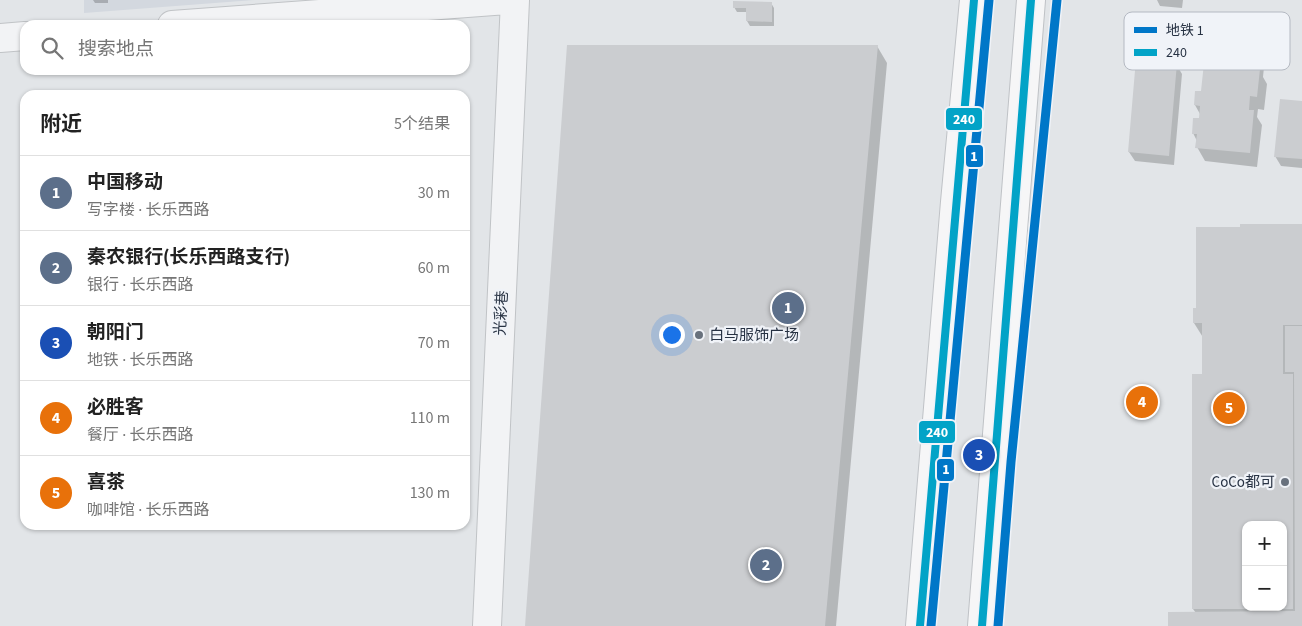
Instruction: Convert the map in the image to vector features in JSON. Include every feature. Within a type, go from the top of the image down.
[{"type":"main road","points":[[920,626],[954,212],[974,0]]},
{"type":"main road","points":[[982,626],[1031,0]]},
{"type":"street","points":[[239,20],[507,0]]},
{"type":"street","name":"光彩巷","points":[[487,626],[515,0]]},
{"type":"street","points":[[0,38],[20,36]]},
{"type":"shaded area","points":[[84,0],[254,0],[84,13]]},
{"type":"building","points":[[733,1],[772,2],[772,22],[746,21],[746,8],[733,8]]},
{"type":"building","name":"白马服饰广场","points":[[567,45],[878,45],[825,626],[525,626]]},
{"type":"building","points":[[1135,70],[1176,70],[1169,156],[1128,152]]},
{"type":"building","points":[[1203,70],[1260,70],[1257,97],[1250,96],[1249,110],[1254,110],[1250,153],[1195,148],[1197,134],[1192,134],[1193,118],[1199,118],[1200,106],[1194,105],[1195,91],[1201,91]]},
{"type":"building","points":[[1280,99],[1302,101],[1302,159],[1274,157]]},
{"type":"building","points":[[1240,224],[1302,224],[1302,325],[1283,325],[1283,374],[1293,374],[1293,609],[1287,609],[1287,521],[1242,521],[1242,609],[1192,609],[1192,374],[1202,374],[1202,323],[1193,323],[1193,308],[1196,308],[1196,227],[1240,227]]},
{"type":"building","points":[[1285,326],[1302,326],[1302,626],[1168,626],[1168,612],[1295,611],[1294,372],[1285,372]]},
{"type":"metro line","name":"1","points":[[931,626],[989,0]]},
{"type":"metro line","name":"1","points":[[998,626],[1011,462],[1057,0]]},
{"type":"transit line","name":"240","points":[[920,626],[974,0]]},
{"type":"transit line","name":"240","points":[[982,626],[1031,0]]},
{"type":"place","name":"中国移动","points":[[788,308]]},
{"type":"place","name":"白马服饰广场","points":[[699,335]]},
{"type":"place","name":"必胜客","points":[[1142,402]]},
{"type":"place","name":"喜茶","points":[[1229,408]]},
{"type":"place","name":"朝阳门","points":[[979,455]]},
{"type":"place","name":"CoCo都可","points":[[1285,482]]},
{"type":"place","name":"秦农银行(长乐西路支行)","points":[[766,565]]}]
